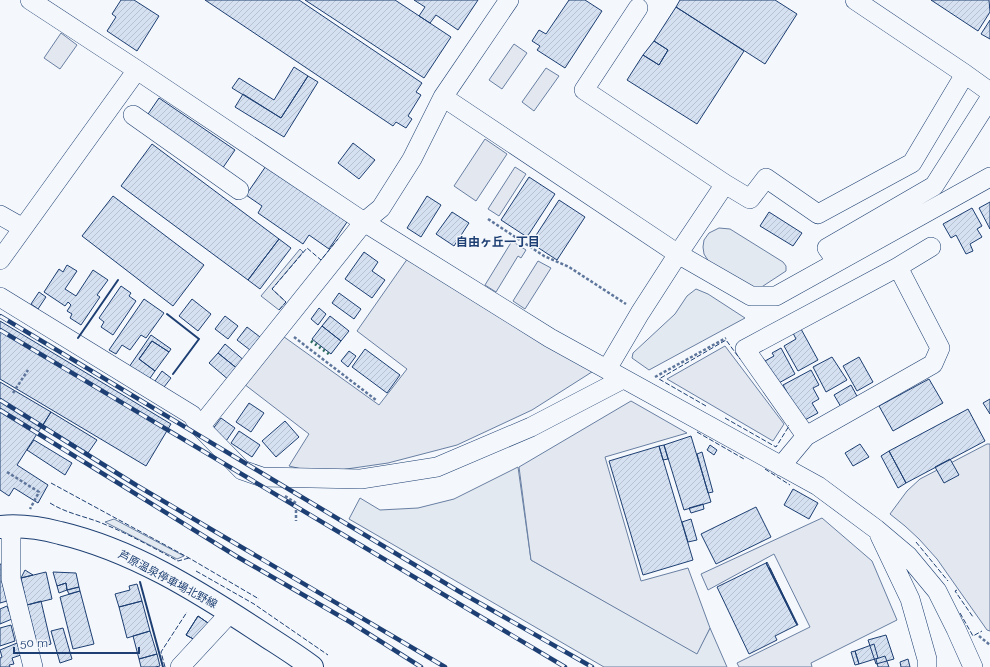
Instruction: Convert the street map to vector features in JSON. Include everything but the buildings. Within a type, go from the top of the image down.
[{"type":"main road","name":"芦原温泉停車場北野線","points":[[13,522],[98,543],[141,562],[230,613],[310,666]]},
{"type":"street","points":[[30,0],[364,222],[550,338],[818,486],[876,529],[908,556],[937,591],[973,667]]},
{"type":"street","points":[[200,427],[364,222],[381,208],[412,159],[443,97],[509,0]]},
{"type":"street","points":[[855,0],[990,92]]},
{"type":"street","points":[[638,8],[584,90],[750,199],[766,178],[818,214],[912,163],[965,74]]},
{"type":"street","points":[[0,260],[137,70]]},
{"type":"street","points":[[443,97],[678,254],[751,296],[776,296],[990,177]]},
{"type":"street","points":[[837,262],[827,248],[934,186],[990,98]]},
{"type":"street","points":[[133,115],[239,190]]},
{"type":"street","points":[[607,369],[640,313],[725,184]]},
{"type":"street","points":[[0,215],[23,228]]},
{"type":"street","points":[[806,436],[744,349],[898,268],[931,247]]},
{"type":"street","points":[[781,466],[806,436],[933,364],[940,348],[898,268]]},
{"type":"street","points":[[0,297],[192,415],[200,427],[242,470],[262,477],[361,479],[437,467],[630,383]]},
{"type":"street","points":[[13,522],[11,579],[33,667]]},
{"type":"street","points":[[876,529],[910,599],[927,659],[927,667]]},
{"type":"street","points":[[180,667],[230,613]]},
{"type":"path","points":[[488,219],[544,256],[569,267],[640,313]]},
{"type":"path","points":[[281,327],[376,400]]},
{"type":"path","points":[[630,383],[726,338]]},
{"type":"path","points":[[14,394],[28,370]]},
{"type":"path","points":[[7,472],[39,492],[13,522]]},
{"type":"shaded area","points":[[61,33],[77,45],[60,69],[44,58]]},
{"type":"shaded area","points":[[514,44],[527,53],[502,89],[489,80]]},
{"type":"shaded area","points":[[546,68],[559,76],[534,111],[522,102]]},
{"type":"shaded area","points":[[485,139],[507,154],[476,201],[454,186]]},
{"type":"shaded area","points":[[515,167],[526,174],[499,216],[488,209]]},
{"type":"shaded area","points":[[719,228],[730,229],[783,262],[786,266],[786,271],[757,290],[709,262],[704,254],[704,240],[709,233]]},
{"type":"shaded area","points":[[512,241],[526,250],[521,258],[518,256],[496,292],[485,285]]},
{"type":"shaded area","points":[[300,249],[303,252],[272,289],[286,302],[279,310],[261,296]]},
{"type":"shaded area","points":[[408,258],[595,370],[532,410],[457,445],[388,463],[319,473],[289,466],[309,434],[244,384],[280,334],[379,405],[407,369],[357,331]]},
{"type":"shaded area","points":[[538,261],[551,268],[525,309],[513,301]]},
{"type":"shaded area","points":[[696,289],[708,294],[745,318],[649,370],[632,358],[633,353],[675,314],[687,296]]},
{"type":"shaded area","points":[[725,346],[784,424],[773,441],[667,379]]},
{"type":"shaded area","points":[[631,401],[687,433],[605,457],[641,581],[688,568],[710,628],[697,654],[531,560],[519,467]]},
{"type":"shaded area","points":[[987,444],[990,444],[990,631],[987,630],[937,559],[919,539],[890,514],[907,491],[920,479]]},
{"type":"shaded area","points":[[518,467],[531,560],[697,653],[710,628],[727,667],[604,667],[349,519],[360,498],[380,510],[418,508],[454,499]]},
{"type":"shaded area","points":[[822,518],[872,561],[897,620],[811,663],[812,667],[739,667],[737,663],[810,627],[774,554],[708,590],[701,574]]},
{"type":"shaded area","points":[[114,519],[184,556],[177,559],[105,522]]},
{"type":"railway","points":[[0,316],[460,592],[592,667]]},
{"type":"railway","points":[[0,330],[565,667]]},
{"type":"railway","points":[[0,400],[136,485],[445,667]]},
{"type":"railway","points":[[0,410],[236,556],[350,622],[421,667]]},
{"type":"hedge","points":[[311,341],[329,354]]},
{"type":"fence","points":[[279,310],[286,302],[272,289],[307,248],[321,260],[338,239]]},
{"type":"fence","points":[[706,406],[659,379],[726,340],[740,359]]},
{"type":"fence","points":[[725,418],[776,447],[789,426],[788,425]]},
{"type":"fence","points":[[697,432],[744,459]]},
{"type":"fence","points":[[765,469],[790,485]]},
{"type":"fence","points":[[51,483],[189,558],[259,599]]},
{"type":"fence","points":[[50,503],[68,512],[99,522],[120,531],[178,561],[189,558]]},
{"type":"fence","points":[[916,542],[948,581]]},
{"type":"fence","points":[[196,571],[254,604],[328,655]]},
{"type":"fence","points":[[957,590],[955,591],[973,617]]},
{"type":"fence","points":[[165,667],[161,652],[187,612]]},
{"type":"fence","points":[[960,613],[973,636],[982,631]]},
{"type":"wall","points":[[78,338],[118,280]]},
{"type":"wall","points":[[167,314],[199,339],[173,374]]},
{"type":"wall","points":[[140,582],[163,667]]},
{"type":"district","name":"自由ヶ丘一丁目","points":[[498,242]]}]
